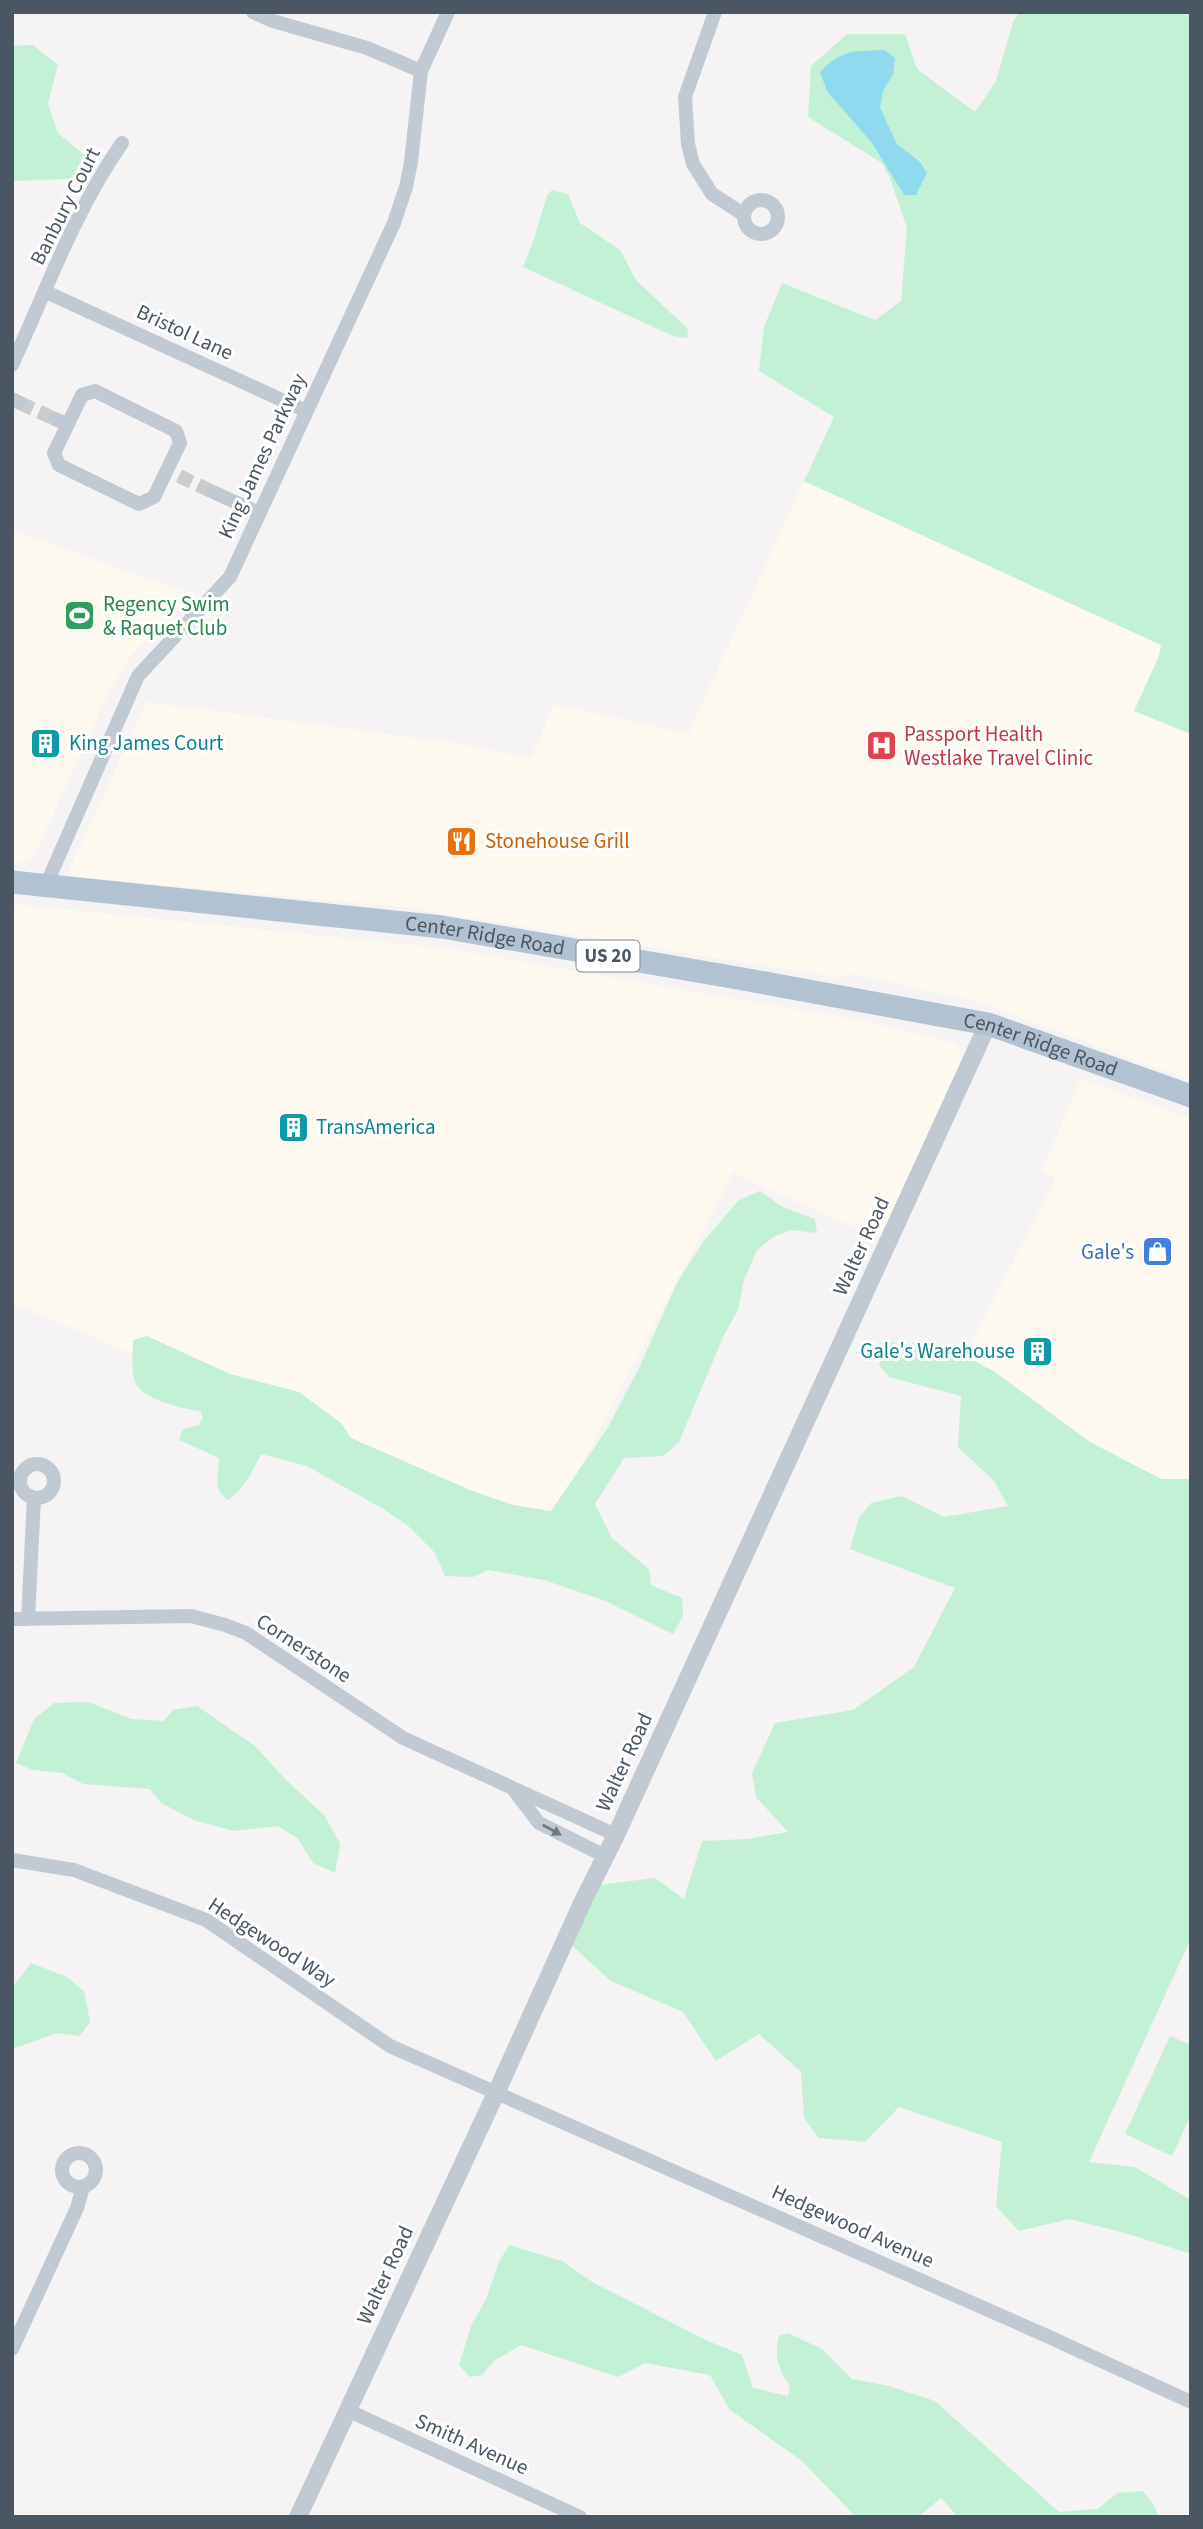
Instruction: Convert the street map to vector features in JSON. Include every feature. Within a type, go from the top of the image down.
[{"type":"main road","name":"Center Ridge Road","points":[[12,882],[442,927],[989,1024],[1191,1096]]},
{"type":"street","points":[[253,12],[273,21],[367,48],[421,71]]},
{"type":"street","name":"King James Parkway","points":[[46,885],[138,676],[230,577],[394,223],[407,187],[421,71],[448,12]]},
{"type":"street","points":[[715,12],[685,97],[688,144],[693,164],[712,194],[743,214]]},
{"type":"street","name":"Banbury Court","points":[[12,365],[106,166],[122,143]]},
{"type":"street","name":"Bristol Lane","points":[[46,292],[306,411]]},
{"type":"street","points":[[95,391],[176,431],[180,443],[173,473],[154,497],[139,504],[59,466],[54,453],[61,422],[82,395],[95,391]]},
{"type":"street","points":[[213,492],[259,513]]},
{"type":"street","name":"Walter Road","points":[[298,2517],[616,1835],[989,1024]]},
{"type":"street","points":[[28,1619],[34,1498]]},
{"type":"street","name":"Cornerstone","points":[[12,1619],[191,1616],[225,1625],[246,1633],[402,1738],[616,1835]]},
{"type":"street","name":"Cornerstone","points":[[512,1788],[539,1824],[605,1856]]},
{"type":"street","name":"Hedgewood Way","points":[[12,1860],[74,1870],[206,1920],[390,2046],[497,2091]]},
{"type":"street","name":"Hedgewood Avenue","points":[[497,2091],[1191,2402]]},
{"type":"street","points":[[12,2349],[72,2219],[83,2187]]},
{"type":"street","name":"Smith Avenue","points":[[347,2410],[580,2517]]},
{"type":"shaded area","points":[[804,481],[1161,645],[1159,656],[1134,711],[1191,735],[1191,1081],[978,1002],[852,974],[839,978],[402,907],[75,877],[71,872],[71,865],[147,702],[448,742],[530,758],[555,704],[688,734]]},
{"type":"shaded area","points":[[12,530],[168,586],[195,593],[129,658],[105,700],[34,857],[17,864],[12,864]]},
{"type":"shaded area","points":[[12,904],[444,948],[875,1023],[958,1044],[962,1064],[881,1238],[744,1179],[734,1172],[548,1529],[12,1303]]},
{"type":"shaded area","points":[[1081,1079],[1191,1118],[1191,1479],[1161,1479],[1090,1442],[995,1372],[965,1355],[1056,1178],[1042,1170]]},
{"type":"green space","points":[[1019,12],[1191,14],[1191,734],[1134,711],[1159,656],[1161,645],[804,481],[834,417],[759,371],[764,327],[782,283],[875,320],[901,301],[907,228],[890,178],[882,163],[808,117],[811,66],[847,34],[905,34],[917,69],[975,112],[996,81],[1013,22]]},
{"type":"green space","points":[[33,45],[58,65],[48,104],[58,133],[88,158],[88,183],[65,179],[14,181],[12,186],[12,46]]},
{"type":"green space","points":[[552,190],[568,194],[580,223],[620,250],[636,280],[688,329],[687,338],[673,336],[523,267],[547,195]]},
{"type":"green space","points":[[760,1191],[783,1207],[815,1219],[817,1233],[791,1230],[775,1236],[757,1250],[744,1280],[738,1310],[723,1337],[679,1442],[663,1456],[624,1458],[595,1504],[612,1538],[649,1569],[651,1585],[682,1598],[683,1616],[673,1634],[603,1600],[544,1580],[488,1570],[473,1577],[445,1576],[435,1553],[408,1526],[307,1466],[261,1454],[244,1485],[228,1500],[218,1487],[219,1458],[179,1440],[183,1429],[199,1425],[203,1417],[200,1411],[151,1397],[139,1388],[134,1378],[133,1340],[147,1336],[230,1374],[299,1392],[341,1423],[351,1438],[470,1490],[513,1505],[551,1511],[607,1429],[639,1368],[677,1283],[703,1242],[738,1201]]},
{"type":"green space","points":[[886,1340],[898,1344],[947,1346],[995,1372],[1090,1442],[1161,1479],[1191,1479],[1191,1938],[1089,2162],[1135,2167],[1191,2200],[1191,2254],[1069,2219],[1019,2231],[996,2206],[1002,2142],[899,2107],[865,2142],[819,2138],[804,2118],[801,2072],[759,2034],[716,2061],[683,2012],[611,1981],[569,1943],[598,1885],[655,1878],[684,1899],[702,1841],[748,1839],[788,1832],[756,1797],[752,1773],[775,1723],[853,1710],[914,1667],[955,1588],[850,1549],[859,1518],[871,1503],[902,1496],[944,1517],[1008,1506],[994,1481],[958,1447],[961,1396],[889,1377],[879,1365]]},
{"type":"green space","points":[[88,1702],[132,1719],[164,1721],[173,1710],[197,1706],[255,1746],[286,1780],[325,1816],[340,1844],[335,1873],[313,1863],[298,1839],[278,1826],[235,1831],[196,1821],[161,1803],[150,1789],[83,1784],[62,1773],[33,1770],[16,1763],[34,1719],[54,1703]]},
{"type":"green space","points":[[31,1963],[67,1977],[84,1991],[90,2022],[80,2036],[57,2033],[12,2049],[12,1988]]},
{"type":"green space","points":[[1170,2036],[1191,2045],[1191,2115],[1172,2156],[1125,2134]]},
{"type":"green space","points":[[509,2245],[562,2261],[594,2283],[706,2340],[742,2355],[753,2388],[788,2396],[790,2386],[780,2368],[777,2350],[779,2336],[788,2333],[822,2349],[852,2379],[889,2386],[935,2401],[1059,2512],[1098,2509],[1117,2493],[1143,2491],[1159,2517],[958,2517],[941,2498],[918,2517],[856,2517],[802,2461],[730,2410],[710,2375],[645,2363],[618,2377],[521,2345],[494,2361],[482,2375],[470,2377],[459,2365],[471,2326],[486,2299],[499,2262]]},
{"type":"water","points":[[885,50],[895,58],[893,74],[883,91],[880,108],[897,144],[920,162],[927,173],[916,195],[904,195],[872,143],[827,91],[820,72],[842,55]]},
{"type":"tunnel","points":[[20,403],[55,419]]},
{"type":"tunnel","points":[[179,476],[213,492]]},
{"type":"place","name":"Regency Swim & Raquet Club","points":[[80,616]]},
{"type":"place","name":"King James Court","points":[[46,743]]},
{"type":"place","name":"Passport Health Westlake Travel Clinic","points":[[881,746]]},
{"type":"place","name":"Stonehouse Grill","points":[[462,841]]},
{"type":"place","name":"TransAmerica","points":[[293,1127]]},
{"type":"place","name":"Gale's","points":[[1157,1252]]},
{"type":"place","name":"Gale's Warehouse","points":[[1038,1351]]}]
